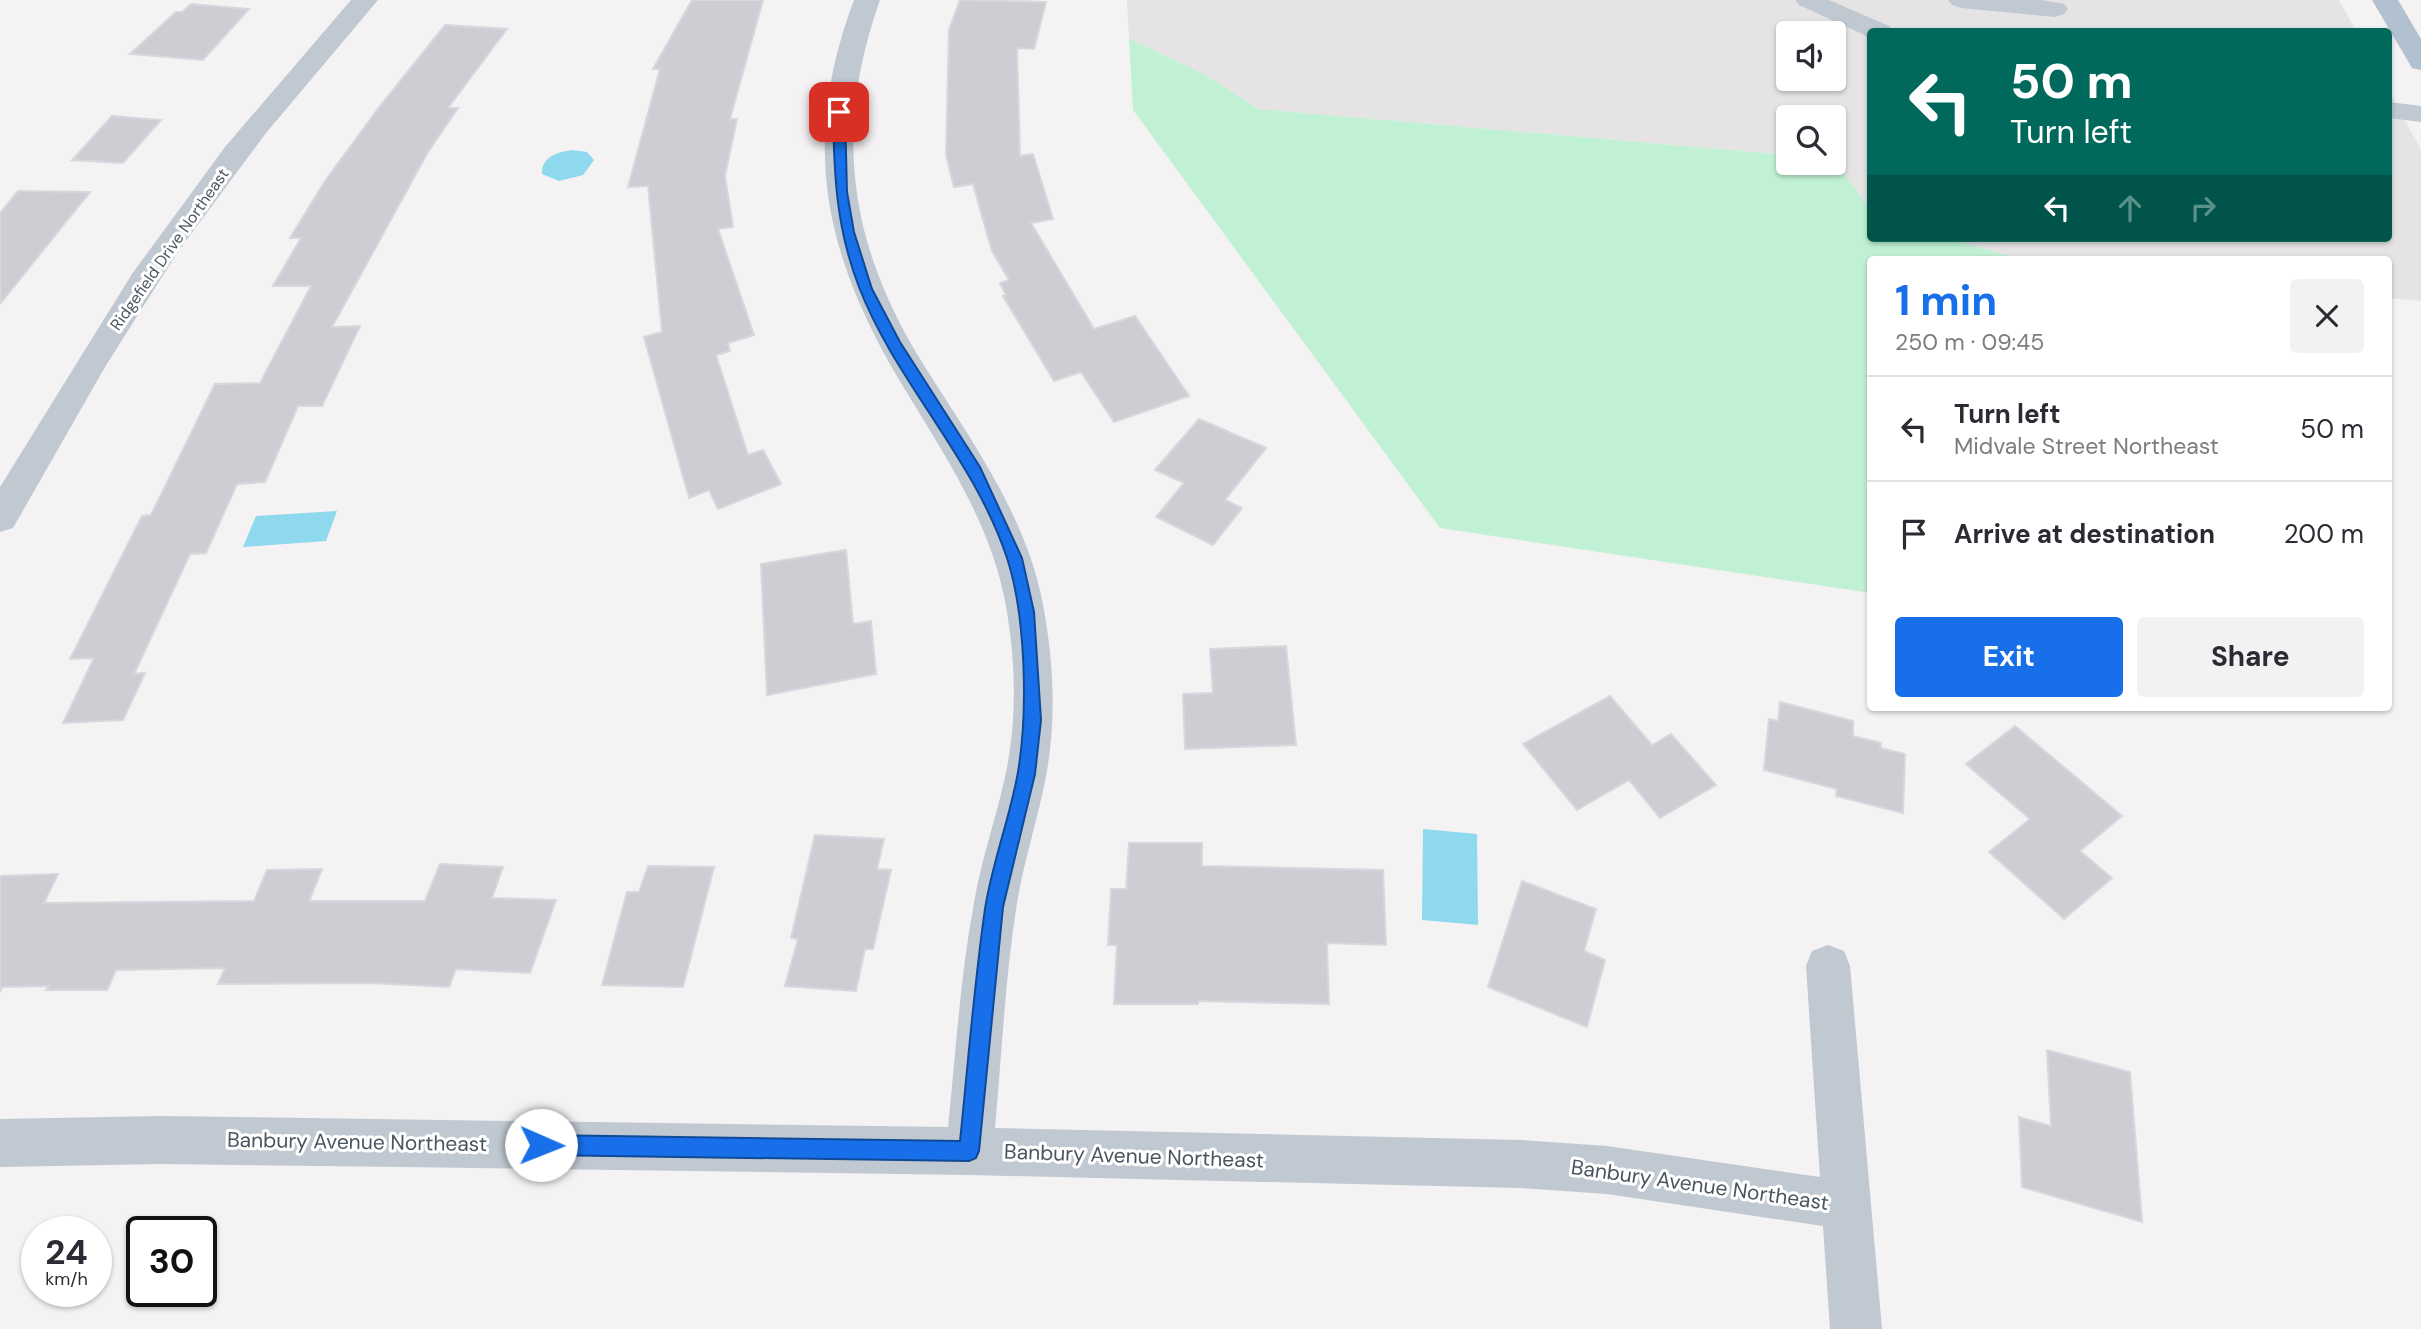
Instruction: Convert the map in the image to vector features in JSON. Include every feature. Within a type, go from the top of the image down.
[{"type":"main road","points":[[2385,0],[2421,62]]},
{"type":"street","name":"Ridgefield Drive Northeast","points":[[0,518],[82,377],[194,207],[274,105],[365,0]]},
{"type":"street","points":[[867,0],[852,40],[840,90],[838,130],[841,192],[848,232],[866,289],[894,343],[973,467],[1014,558],[1026,612],[1033,720],[1026,774],[994,907],[969,1151]]},
{"type":"street","points":[[1808,0],[1871,28]]},
{"type":"street","points":[[1961,0],[2056,14]]},
{"type":"street","points":[[2392,110],[2421,114]]},
{"type":"street","points":[[1828,966],[1856,1329]]},
{"type":"street","name":"Banbury Avenue Northeast","points":[[0,1143],[173,1140],[969,1151],[1521,1164],[1607,1170],[1846,1205]]},
{"type":"shaded area","points":[[1127,0],[2339,0],[2354,28],[1867,28],[1867,205],[1845,175],[1846,105],[1776,105],[1776,154],[1259,109],[1204,74],[1129,39]]},
{"type":"shaded area","points":[[2392,97],[2421,150],[2421,301],[2392,298],[2392,256],[2010,256],[1960,242],[2392,242]]},
{"type":"green space","points":[[1129,39],[1204,74],[1259,109],[1776,154],[1776,175],[1845,175],[1867,205],[1867,242],[1960,242],[2010,256],[1867,256],[1867,592],[1440,528],[1133,110]]},
{"type":"water","points":[[572,150],[587,152],[594,160],[583,175],[559,181],[542,174],[547,159]]},
{"type":"water","points":[[337,511],[326,541],[243,547],[256,516]]},
{"type":"water","points":[[1423,829],[1477,834],[1478,925],[1422,920]]},
{"type":"building","points":[[692,0],[763,0],[730,119],[737,119],[725,176],[733,227],[718,229],[754,335],[728,343],[730,351],[716,355],[748,455],[763,450],[781,484],[718,509],[709,490],[689,498],[644,337],[662,332],[648,186],[628,187],[660,69],[653,69]]},
{"type":"building","points":[[960,0],[1046,2],[1034,49],[1017,48],[1020,156],[1033,154],[1053,219],[1031,223],[1094,329],[1135,316],[1189,396],[1114,422],[1081,372],[1054,381],[1003,296],[1006,295],[1000,283],[1009,280],[992,251],[973,184],[954,187],[946,155],[949,30]]},
{"type":"building","points":[[191,4],[249,9],[203,60],[130,54],[176,12],[182,12]]},
{"type":"building","points":[[445,25],[507,29],[448,108],[458,108],[428,152],[332,327],[360,326],[322,406],[298,406],[265,482],[237,484],[206,553],[190,554],[134,674],[145,673],[123,720],[63,723],[94,658],[70,659],[142,516],[151,515],[215,384],[260,383],[311,286],[273,286],[301,238],[290,238],[325,181],[380,106]]},
{"type":"building","points":[[112,116],[161,120],[123,163],[72,160]]},
{"type":"building","points":[[18,191],[90,192],[0,304],[0,213]]},
{"type":"building","points":[[1199,419],[1266,448],[1225,500],[1242,508],[1213,545],[1156,517],[1184,483],[1155,470]]},
{"type":"building","points":[[846,550],[853,624],[871,621],[876,674],[767,695],[761,564]]},
{"type":"building","points":[[1286,646],[1296,745],[1185,749],[1183,694],[1213,693],[1210,649]]},
{"type":"building","points":[[1610,696],[1652,745],[1671,734],[1716,785],[1660,818],[1629,780],[1577,810],[1523,744]]},
{"type":"building","points":[[1780,702],[1853,721],[1853,736],[1881,743],[1880,748],[1905,754],[1903,813],[1836,796],[1837,789],[1764,770],[1769,719],[1778,721]]},
{"type":"building","points":[[2015,726],[2122,816],[2080,851],[2112,878],[2064,919],[1989,852],[2030,819],[1966,764]]},
{"type":"building","points":[[815,835],[884,839],[877,869],[891,870],[873,949],[865,949],[856,991],[785,986],[798,939],[791,938]]},
{"type":"building","points":[[1129,843],[1202,843],[1202,866],[1383,870],[1386,945],[1327,943],[1329,1004],[1198,1001],[1198,1004],[1114,1004],[1117,945],[1108,945],[1111,889],[1126,889]]},
{"type":"building","points":[[440,864],[503,867],[492,898],[556,900],[530,973],[456,969],[449,987],[371,983],[218,984],[225,968],[116,970],[107,990],[46,990],[49,986],[2,987],[0,992],[0,876],[58,874],[44,903],[254,901],[267,870],[322,869],[309,901],[425,901]]},
{"type":"building","points":[[648,866],[714,867],[683,987],[602,985],[627,892],[639,892]]},
{"type":"building","points":[[1522,881],[1596,909],[1584,951],[1605,960],[1587,1027],[1488,987]]},
{"type":"building","points":[[2047,1050],[2130,1072],[2142,1222],[2022,1187],[2019,1117],[2051,1126]]},
{"type":"route","points":[[541,1145],[969,1151],[994,907],[1026,774],[1033,720],[1026,612],[1014,558],[973,467],[894,343],[866,289],[848,232],[841,192],[839,112]]}]
